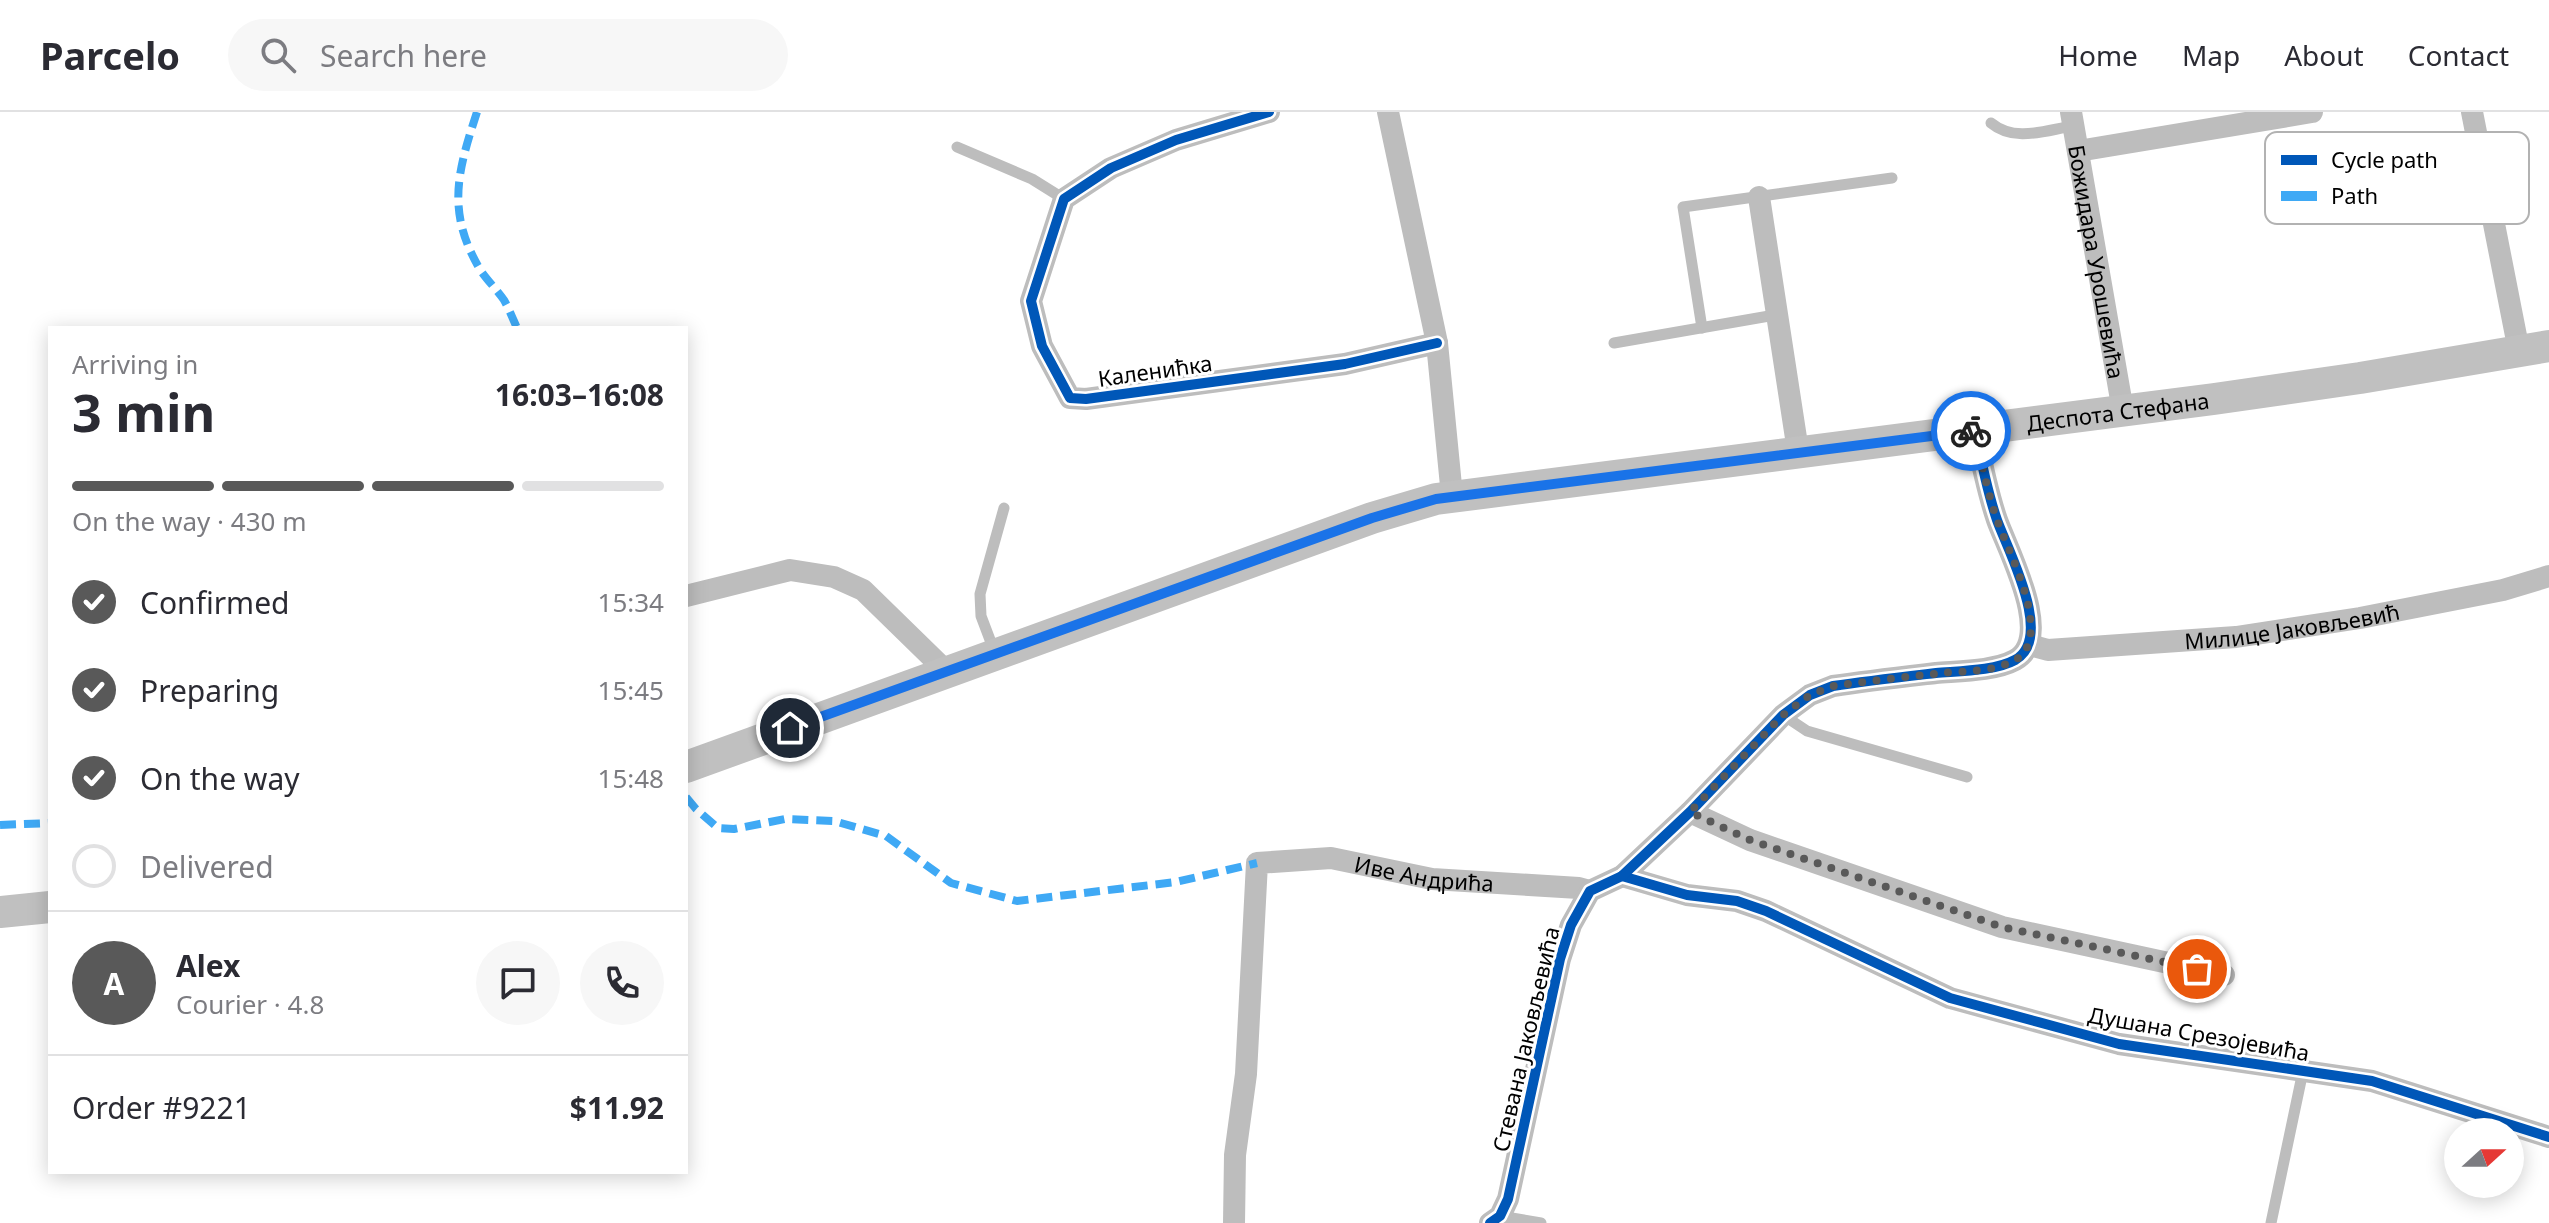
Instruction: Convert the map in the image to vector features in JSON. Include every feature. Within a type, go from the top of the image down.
[{"type":"main road","name":"Деспота Стефана","points":[[688,766],[1372,518],[1452,496],[2123,411],[2313,385],[2534,348]]},
{"type":"main road","points":[[0,912],[48,907]]},
{"type":"street","points":[[1064,199],[1111,168],[1176,140],[1269,112]]},
{"type":"street","points":[[1388,112],[1437,343],[1452,496]]},
{"type":"street","points":[[2078,151],[2312,112]]},
{"type":"street","points":[[2472,112],[2477,132]]},
{"type":"street","name":"Божидара Урошевића","points":[[2072,119],[2123,411]]},
{"type":"street","points":[[1759,197],[1798,451]]},
{"type":"street","name":"Каленићка","points":[[1064,199],[1031,301],[1042,346],[1070,398],[1086,399],[1345,364],[1437,343]]},
{"type":"street","points":[[2501,224],[2534,348]]},
{"type":"street","points":[[1590,891],[1622,876],[1690,812],[1783,715],[1810,695],[1833,686],[1985,669],[2015,660],[2030,645],[2029,609],[2016,566],[1996,518],[1975,430]]},
{"type":"street","points":[[688,596],[790,570],[834,577],[863,590],[946,671]]},
{"type":"street","name":"Милице Јаковљевић","points":[[2030,645],[2048,650],[2236,637],[2474,596],[2549,576]]},
{"type":"street","points":[[1690,812],[1750,840],[2002,927],[2224,975]]},
{"type":"street","name":"Иве Андрића","points":[[1234,1223],[1235,1155],[1246,1074],[1257,863],[1331,858],[1432,879],[1590,891]]},
{"type":"street","name":"Душана Срезојевића","points":[[1622,876],[1687,895],[1737,901],[1766,911],[1950,998],[2119,1044],[2372,1081],[2549,1137]]},
{"type":"street","name":"Стевана Јаковљевића","points":[[1495,1220],[1508,1199],[1560,959],[1571,925],[1590,891]]},
{"type":"lane","points":[[1991,123],[2001,131],[2017,135],[2072,119]]},
{"type":"lane","points":[[957,147],[1032,179],[1064,199]]},
{"type":"lane","points":[[1702,328],[1683,207],[1892,178]]},
{"type":"lane","points":[[1614,343],[1775,315]]},
{"type":"lane","points":[[996,654],[981,616],[980,594],[1004,508]]},
{"type":"lane","points":[[1783,715],[1807,731],[1967,777]]},
{"type":"lane","points":[[2271,1223],[2303,1071]]},
{"type":"lane","points":[[1495,1220],[1541,1223]]},
{"type":"marked path","points":[[477,112],[460,174],[459,211],[470,250],[481,271],[504,300],[516,326]]},
{"type":"marked path","points":[[688,799],[718,828],[734,829],[785,819],[834,821],[886,836],[951,883],[1017,901],[1176,882],[1257,863]]},
{"type":"marked path","points":[[0,825],[48,823]]},
{"type":"cycle path","points":[[1269,112],[1176,140],[1111,168],[1064,199],[1031,301],[1042,346],[1070,398],[1086,399],[1345,364],[1437,343]]},
{"type":"cycle path","points":[[1490,1223],[1500,1216],[1508,1199],[1560,959],[1571,925],[1590,891],[1622,876],[1690,812],[1783,715],[1810,695],[1833,686],[2007,664],[2026,649],[2031,633],[2030,614],[2018,572],[1993,509],[1975,430]]},
{"type":"cycle path","points":[[1622,876],[1687,895],[1737,901],[1766,911],[1950,998],[2119,1044],[2372,1081],[2549,1137]]},
{"type":"way so far","points":[[1971,431],[1975,430],[1996,518],[2016,566],[2029,609],[2030,645],[2015,660],[1985,669],[1833,686],[1810,695],[1783,715],[1690,812],[1750,840],[2002,927],[2197,969]]},
{"type":"route","points":[[790,728],[1372,518],[1436,499],[1971,431]]}]
